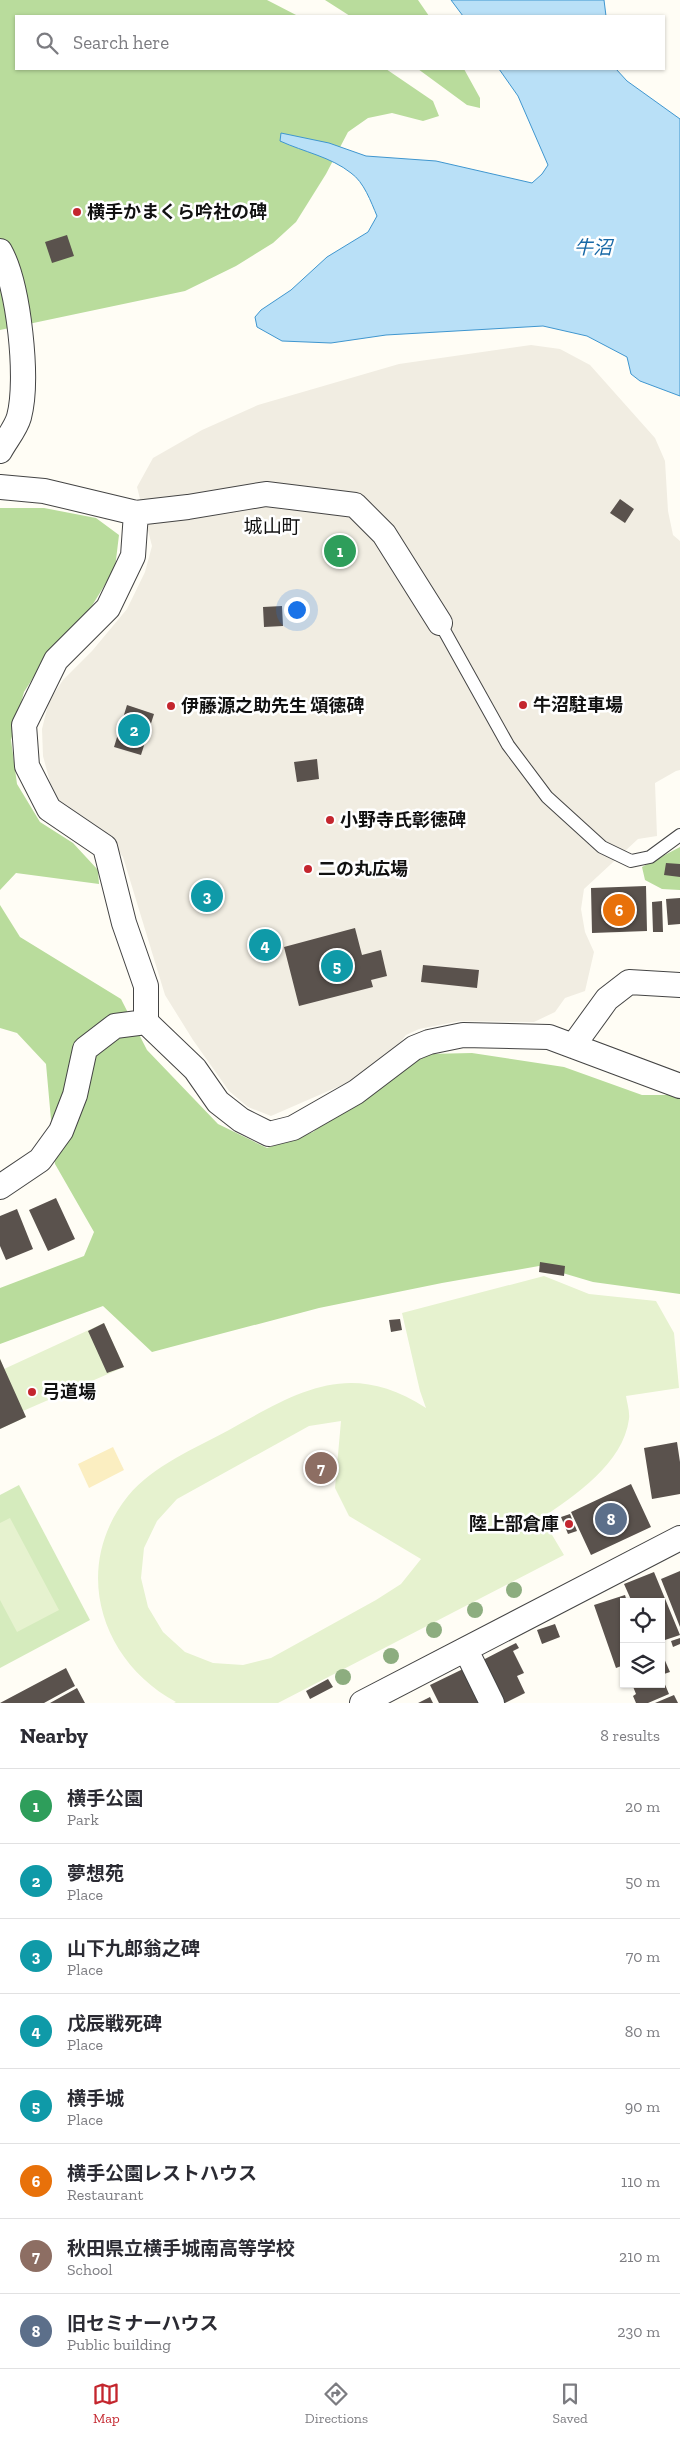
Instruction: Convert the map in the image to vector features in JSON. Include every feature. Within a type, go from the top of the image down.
[{"type":"street","points":[[0,251],[12,282],[24,366],[19,418],[0,451]]},
{"type":"street","points":[[0,487],[44,491],[136,513],[188,507],[266,494],[355,505],[384,534],[440,623]]},
{"type":"street","points":[[136,513],[133,556],[108,608],[56,660],[24,725],[27,766],[49,809],[105,847],[124,923],[146,986],[146,1022],[195,1069],[218,1102],[241,1120],[269,1134],[293,1128],[356,1092],[414,1048],[429,1042],[463,1035],[549,1037],[680,1086]]},
{"type":"street","points":[[573,1046],[607,999],[630,982],[680,985]]},
{"type":"street","points":[[0,1187],[40,1160],[61,1131],[75,1095],[86,1049],[115,1026],[146,1022]]},
{"type":"street","points":[[362,1703],[680,1538]]},
{"type":"street","points":[[466,1650],[492,1703]]},
{"type":"lane","points":[[440,623],[508,745],[547,797],[602,847],[631,860],[650,857],[680,835]]},
{"type":"green space","points":[[0,0],[267,0],[296,15],[15,15],[15,70],[387,70],[433,101],[439,116],[423,121],[392,113],[368,118],[348,132],[326,174],[296,222],[273,243],[236,266],[185,291],[0,330]]},
{"type":"green space","points":[[325,0],[418,0],[428,15],[348,15]]},
{"type":"green space","points":[[419,70],[465,70],[480,98],[480,108],[467,105]]},
{"type":"green space","points":[[0,508],[44,508],[96,518],[119,535],[115,568],[87,614],[47,656],[24,692],[11,740],[17,784],[40,822],[73,843],[98,870],[99,884],[16,873],[0,890]]},
{"type":"green space","points":[[680,847],[680,890],[662,889],[645,880],[642,867]]},
{"type":"green space","points":[[0,905],[20,937],[121,999],[147,1050],[218,1124],[267,1148],[313,1132],[366,1089],[427,1054],[472,1053],[564,1067],[642,1095],[680,1095],[680,1294],[593,1282],[539,1266],[319,1308],[152,1352],[103,1306],[0,1344],[0,1288],[84,1256],[94,1232],[55,1164],[46,1064],[17,1033],[0,1028]]},
{"type":"green space","points":[[544,1276],[589,1294],[656,1301],[674,1333],[679,1388],[626,1396],[629,1419],[625,1435],[618,1450],[596,1477],[542,1518],[564,1555],[278,1703],[174,1703],[176,1702],[150,1684],[128,1662],[112,1638],[102,1610],[98,1582],[101,1552],[111,1524],[128,1496],[150,1475],[189,1451],[279,1403],[302,1393],[325,1386],[349,1383],[373,1385],[399,1393],[426,1408],[420,1391],[402,1313]],"holes":[[[341,1421],[335,1488],[349,1516],[421,1559],[401,1584],[376,1600],[271,1658],[243,1665],[213,1663],[185,1652],[163,1632],[148,1607],[141,1578],[144,1548],[157,1521],[177,1499],[309,1426]]]},
{"type":"green space","name":"弓道場","points":[[104,1323],[124,1367],[23,1411],[26,1417],[0,1429],[0,1358],[4,1369]]},
{"type":"green space","points":[[19,1485],[90,1620],[0,1668],[0,1495]]},
{"type":"green space","points":[[10,1518],[59,1610],[17,1632],[0,1600],[0,1523]]},
{"type":"sand","points":[[113,1447],[124,1470],[89,1488],[78,1464]]},
{"type":"shaded area","points":[[531,345],[560,349],[590,365],[655,438],[665,461],[668,511],[673,535],[680,541],[680,770],[655,783],[657,836],[638,839],[584,889],[581,909],[585,932],[594,952],[585,991],[565,998],[555,1012],[534,1022],[460,1021],[419,1029],[406,1035],[388,1058],[349,1082],[271,1116],[248,1107],[229,1091],[193,1040],[165,995],[123,857],[103,830],[59,800],[50,782],[43,756],[42,729],[49,701],[63,680],[92,651],[127,609],[145,572],[152,546],[137,487],[153,458],[202,430],[258,405],[399,364]]},
{"type":"water","points":[[451,0],[604,0],[606,15],[462,15]]},
{"type":"water","name":"牛沼","points":[[500,70],[617,70],[627,81],[680,119],[680,396],[640,381],[631,374],[627,357],[587,336],[543,326],[386,335],[331,343],[282,341],[257,327],[255,317],[261,310],[291,290],[327,257],[368,232],[377,216],[367,193],[356,177],[335,163],[280,141],[281,133],[329,143],[366,156],[436,161],[532,183],[548,165],[518,96]]},
{"type":"building","points":[[67,235],[74,256],[52,263],[45,242]]},
{"type":"building","points":[[620,499],[634,509],[625,523],[610,513]]},
{"type":"building","points":[[282,606],[283,626],[264,627],[263,607]]},
{"type":"building","points":[[127,705],[154,714],[141,755],[114,747]]},
{"type":"building","points":[[317,759],[319,779],[297,782],[294,762]]},
{"type":"building","points":[[666,863],[680,864],[680,877],[664,875]]},
{"type":"building","points":[[646,886],[647,931],[592,933],[591,888]]},
{"type":"building","points":[[680,898],[680,924],[668,925],[666,899]]},
{"type":"building","points":[[662,901],[663,932],[653,932],[652,902]]},
{"type":"building","points":[[355,928],[362,955],[381,950],[387,976],[371,980],[373,987],[299,1006],[284,947]]},
{"type":"building","points":[[423,965],[479,970],[477,988],[421,982]]},
{"type":"building","points":[[56,1198],[75,1239],[48,1251],[29,1210]]},
{"type":"building","points":[[17,1209],[33,1249],[6,1260],[0,1246],[0,1216]]},
{"type":"building","points":[[540,1262],[565,1266],[564,1276],[539,1272]]},
{"type":"building","points":[[400,1319],[402,1330],[391,1332],[389,1320]]},
{"type":"building","points":[[104,1323],[124,1367],[107,1373],[88,1331]]},
{"type":"building","points":[[0,1359],[26,1417],[0,1429]]},
{"type":"building","points":[[677,1442],[680,1462],[680,1494],[652,1499],[644,1448]]},
{"type":"building","points":[[631,1484],[651,1527],[591,1555],[571,1512]]},
{"type":"building","name":"陸上部倉庫","points":[[570,1514],[577,1531],[568,1534],[561,1517]]},
{"type":"building","points":[[680,1571],[680,1627],[661,1579]]},
{"type":"building","points":[[654,1572],[665,1598],[630,1598],[624,1584]]},
{"type":"building","points":[[625,1595],[626,1598],[620,1598],[620,1666],[616,1668],[594,1605]]},
{"type":"building","points":[[665,1599],[680,1635],[665,1640]]},
{"type":"building","points":[[555,1624],[560,1637],[542,1644],[537,1630]]},
{"type":"building","points":[[680,1638],[680,1644],[673,1647],[671,1641]]},
{"type":"building","points":[[516,1643],[519,1648],[513,1651],[524,1673],[517,1676],[525,1693],[505,1703],[481,1661]]},
{"type":"building","points":[[665,1661],[670,1672],[665,1674]]},
{"type":"building","points":[[66,1668],[75,1686],[44,1703],[0,1703]]},
{"type":"building","points":[[463,1669],[480,1703],[439,1703],[430,1685]]},
{"type":"building","points":[[328,1679],[333,1687],[310,1699],[306,1691]]},
{"type":"building","points":[[665,1684],[669,1694],[648,1703],[636,1703],[633,1696],[636,1694],[634,1688],[665,1688]]},
{"type":"building","points":[[77,1688],[85,1703],[50,1703]]},
{"type":"building","points":[[674,1695],[678,1703],[655,1703]]},
{"type":"building","points":[[430,1697],[433,1703],[418,1703]]},
{"type":"place","name":"横手かまくら吟社の碑","points":[[77,212]]},
{"type":"place","name":"横手公園","points":[[340,551]]},
{"type":"place","name":"牛沼駐車場","points":[[523,705]]},
{"type":"place","name":"伊藤源之助先生 頌徳碑","points":[[171,706]]},
{"type":"place","name":"夢想苑","points":[[134,730]]},
{"type":"place","name":"小野寺氏彰徳碑","points":[[330,820]]},
{"type":"place","name":"二の丸広場","points":[[308,869]]},
{"type":"place","name":"山下九郎翁之碑","points":[[207,896]]},
{"type":"place","name":"横手公園レストハウス","points":[[619,910]]},
{"type":"place","name":"戊辰戦死碑","points":[[265,945]]},
{"type":"place","name":"横手城","points":[[337,966]]},
{"type":"place","name":"弓道場","points":[[32,1392]]},
{"type":"place","name":"秋田県立横手城南高等学校","points":[[321,1468]]},
{"type":"place","name":"旧セミナーハウス","points":[[611,1519]]},
{"type":"place","name":"陸上部倉庫","points":[[569,1524]]},
{"type":"district","name":"城山町","points":[[272,526]]}]
